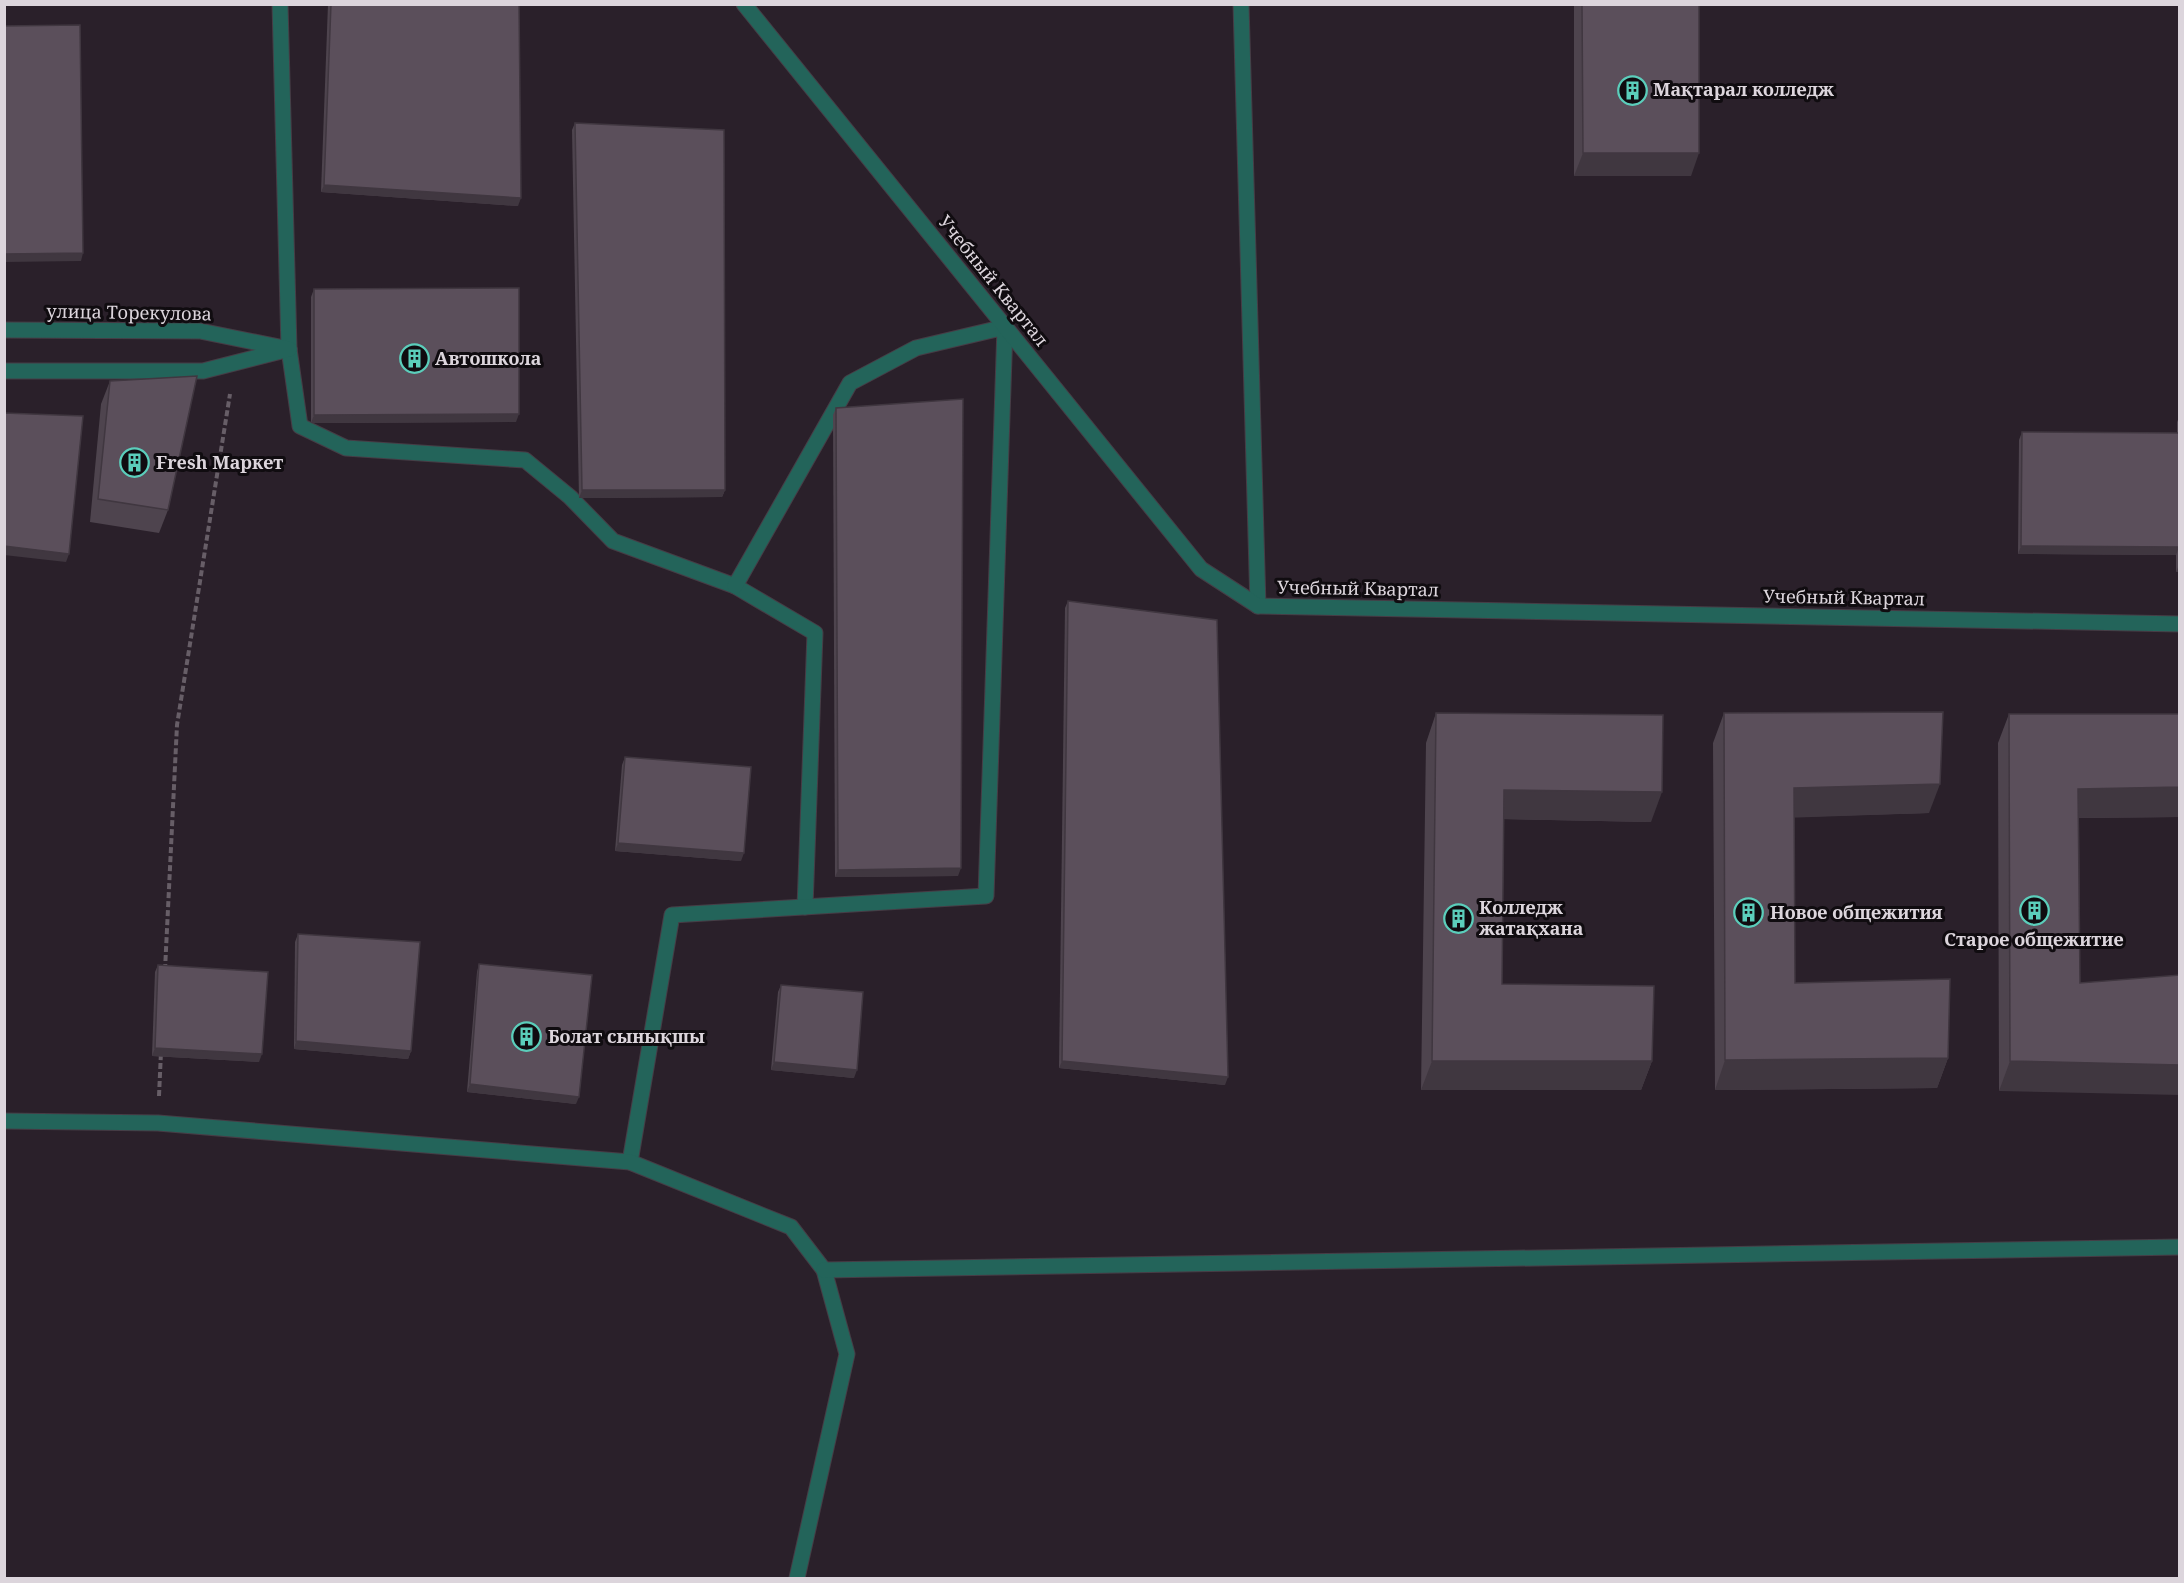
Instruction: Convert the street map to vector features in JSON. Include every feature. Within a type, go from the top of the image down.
[{"type":"street","points":[[280,4],[289,349],[300,426],[346,448],[525,460],[570,497],[613,541],[735,586],[815,633],[805,907]]},
{"type":"street","name":"Учебный Квартал","points":[[744,4],[1201,569],[1258,606],[2180,624]]},
{"type":"street","points":[[1242,4],[1258,606]]},
{"type":"street","points":[[630,1162],[672,915],[986,896],[1005,327],[916,348],[850,383],[735,586]]},
{"type":"street","name":"улица Торекулова","points":[[4,330],[200,331],[289,349]]},
{"type":"street","points":[[4,371],[203,371],[289,349]]},
{"type":"street","points":[[4,1121],[158,1123],[630,1162],[791,1227],[825,1270],[847,1354],[797,1578]]},
{"type":"street","points":[[825,1270],[2180,1247]]},
{"type":"path","points":[[165,971],[177,725],[235,363]]},
{"type":"path","points":[[158,1123],[162,1041]]},
{"type":"building","points":[[331,4],[519,4],[521,198],[324,185]]},
{"type":"building","name":"Мақтарал колледж","points":[[1582,4],[1699,4],[1699,153],[1583,153]]},
{"type":"building","points":[[80,25],[83,253],[4,254],[4,26]]},
{"type":"building","points":[[575,123],[724,130],[725,490],[582,490]]},
{"type":"building","name":"Автошкола","points":[[519,288],[519,414],[314,415],[314,289]]},
{"type":"building","name":"Fresh Маркет","points":[[197,376],[168,510],[98,499],[110,381]]},
{"type":"building","points":[[963,399],[961,868],[838,870],[836,408]]},
{"type":"building","points":[[4,413],[83,416],[69,554],[4,546]]},
{"type":"building","points":[[2022,432],[2180,433],[2180,565],[2179,547],[2021,546]]},
{"type":"building","points":[[1068,601],[1217,620],[1228,1077],[1062,1061]]},
{"type":"building","name":"Новое общежития","points":[[1943,712],[1940,784],[1794,788],[1795,983],[1950,979],[1948,1058],[1725,1060],[1724,713]]},
{"type":"building","name":"Колледж жатақхана","points":[[1436,713],[1663,715],[1662,792],[1504,790],[1502,984],[1654,986],[1652,1061],[1432,1061]]},
{"type":"building","name":"Старое общежитие","points":[[2009,714],[2180,714],[2180,787],[2078,789],[2080,983],[2180,975],[2180,1065],[2010,1061]]},
{"type":"building","points":[[625,757],[751,767],[744,853],[618,843]]},
{"type":"building","points":[[298,934],[420,942],[411,1051],[296,1041]]},
{"type":"building","name":"Болат сынықшы","points":[[479,964],[592,975],[579,1097],[470,1084]]},
{"type":"building","points":[[158,965],[268,972],[262,1054],[155,1048]]},
{"type":"building","points":[[781,985],[863,992],[857,1070],[774,1062]]},
{"type":"place","name":"Мақтарал колледж","points":[[1632,90]]},
{"type":"place","name":"Автошкола","points":[[414,359]]},
{"type":"place","name":"Fresh Маркет","points":[[135,463]]},
{"type":"place","name":"Старое общежитие","points":[[2034,911]]},
{"type":"place","name":"Новое общежития","points":[[1749,913]]},
{"type":"place","name":"Колледж жатақхана","points":[[1458,918]]},
{"type":"place","name":"Болат сынықшы","points":[[527,1037]]}]
